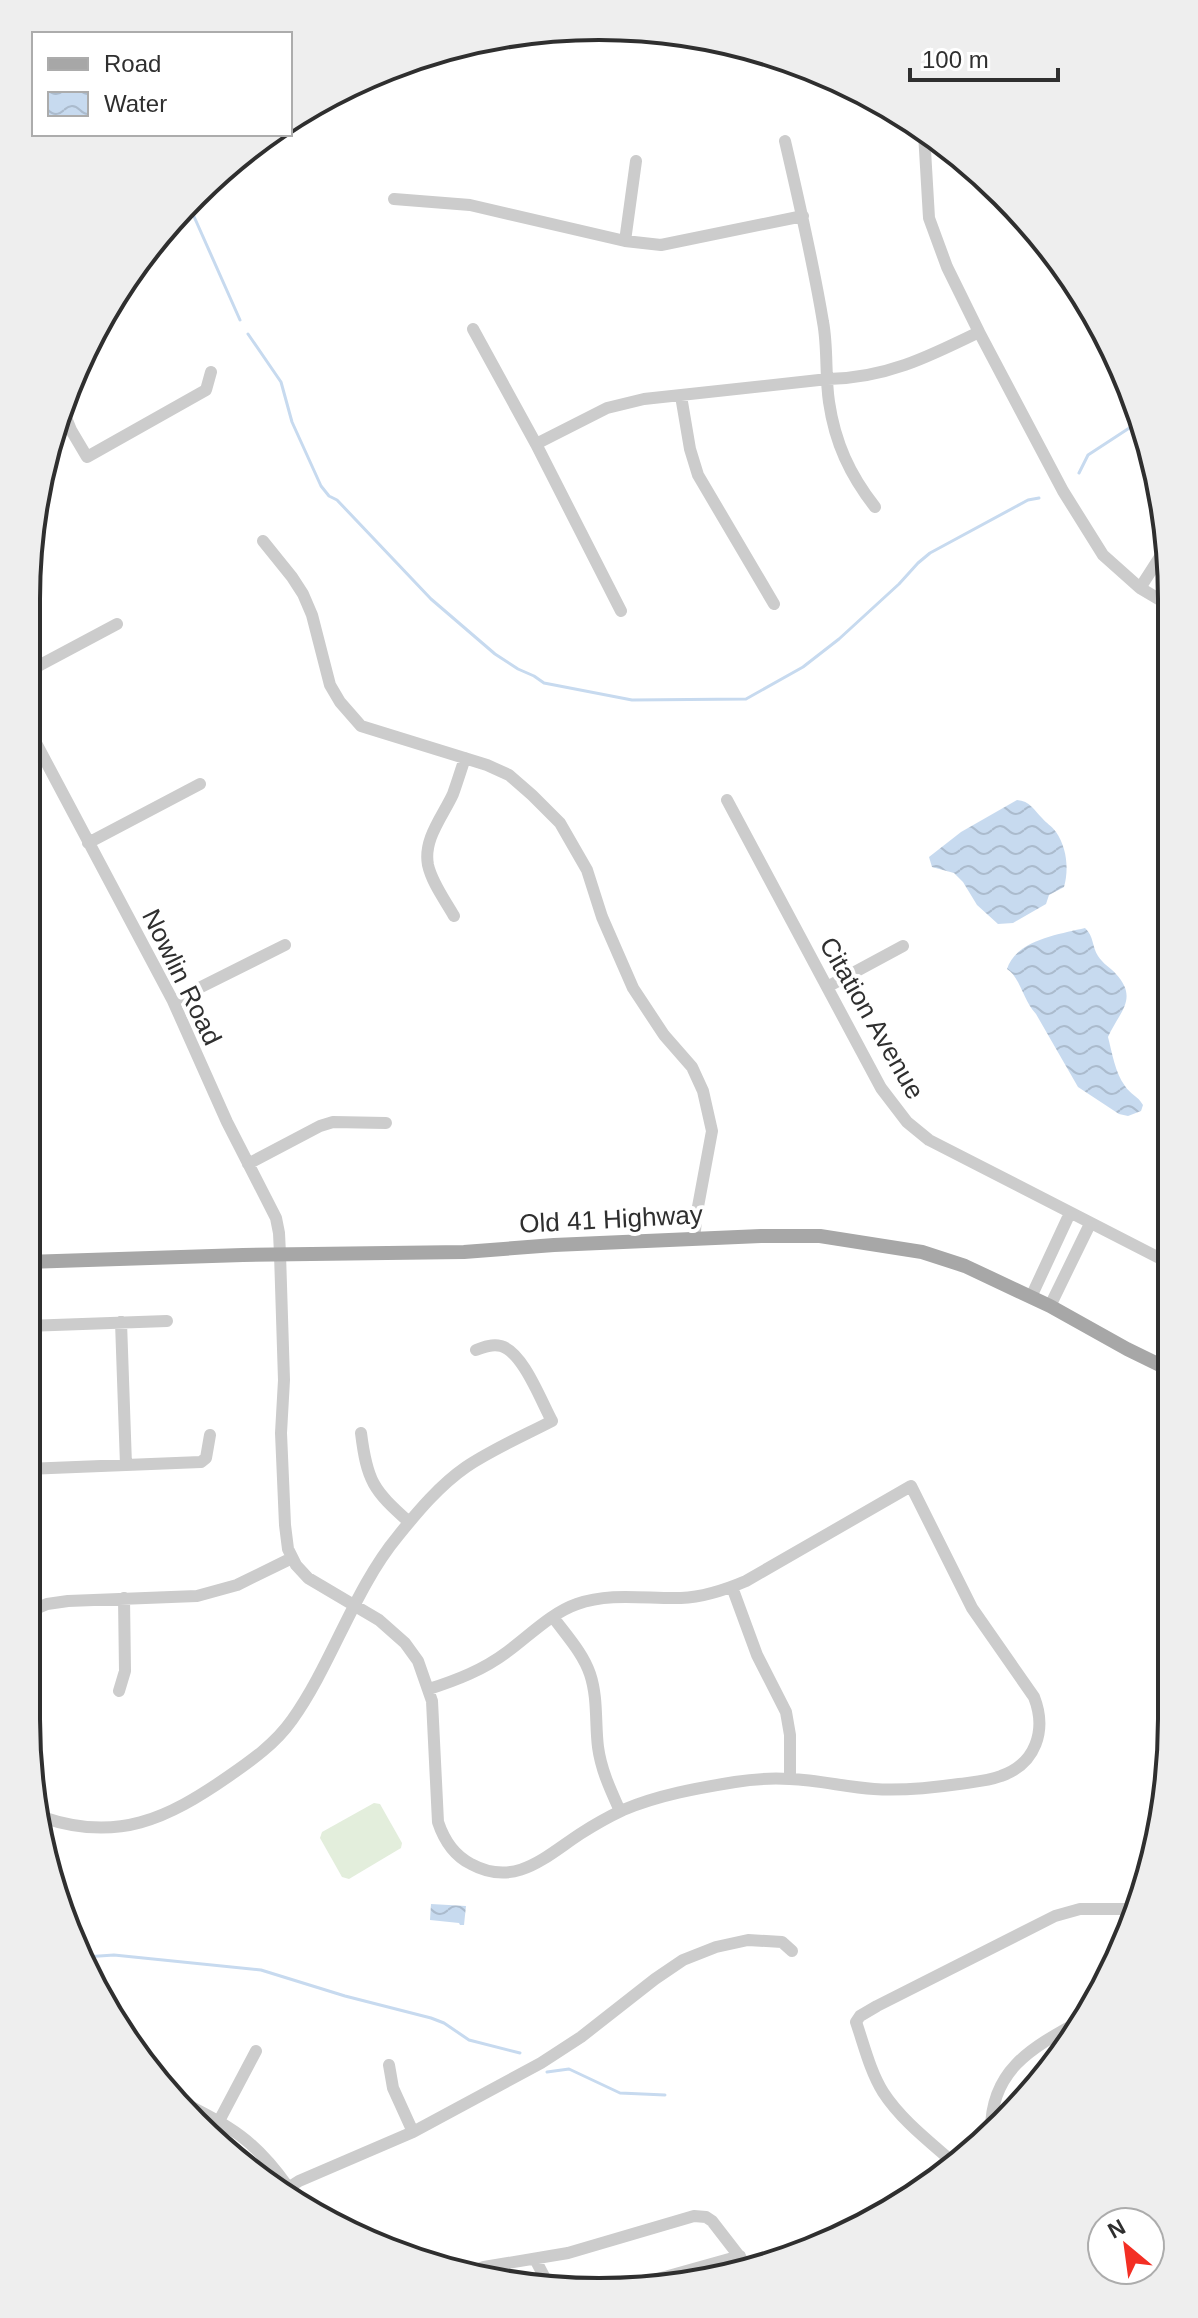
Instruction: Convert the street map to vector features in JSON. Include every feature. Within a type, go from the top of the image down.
[{"type":"main road","name":"Old 41 Highway","points":[[40,1262],[464,1252],[554,1245],[820,1236],[922,1252],[965,1266],[1050,1306],[1158,1364]]},
{"type":"street","points":[[785,141],[824,328],[828,401],[841,451],[855,481],[875,507]]},
{"type":"street","points":[[925,145],[929,218],[947,267],[979,332],[1063,491],[1103,555],[1140,588],[1158,599]]},
{"type":"street","points":[[625,241],[636,161]]},
{"type":"street","points":[[394,199],[470,205],[625,241],[661,245],[803,216]]},
{"type":"street","points":[[473,329],[621,611]]},
{"type":"street","points":[[536,444],[607,408],[644,399],[852,379],[904,367],[979,332]]},
{"type":"street","points":[[68,424],[87,457],[206,390],[211,372]]},
{"type":"street","points":[[681,396],[698,475],[774,604]]},
{"type":"street","points":[[263,541],[303,594],[312,615],[330,685],[361,726],[509,775],[560,823],[587,870],[602,917],[633,988],[664,1035],[692,1067],[703,1091],[712,1131],[694,1239]]},
{"type":"street","points":[[1140,588],[1157,562]]},
{"type":"street","points":[[40,665],[117,624]]},
{"type":"street","name":"Nowlin Road","points":[[40,751],[173,1001],[227,1122],[276,1218],[284,1380],[281,1433],[285,1525],[292,1558]]},
{"type":"street","points":[[454,916],[428,864],[428,850],[432,833],[452,795],[465,758]]},
{"type":"street","points":[[88,843],[200,784]]},
{"type":"street","name":"Citation Avenue","points":[[727,800],[881,1088],[907,1122],[929,1140],[1158,1258]]},
{"type":"street","points":[[173,1001],[285,945]]},
{"type":"street","points":[[827,987],[903,946]]},
{"type":"street","points":[[248,1164],[333,1122],[386,1123]]},
{"type":"street","points":[[1031,1297],[1070,1213]]},
{"type":"street","points":[[1050,1306],[1090,1224]]},
{"type":"street","points":[[40,1326],[167,1321]]},
{"type":"street","points":[[121,1322],[126,1465]]},
{"type":"street","points":[[49,1819],[89,1827],[125,1826],[164,1815],[197,1798],[269,1747],[291,1721],[384,1555],[409,1522],[441,1488],[468,1466],[552,1421],[522,1365],[511,1351],[491,1345],[476,1350]]},
{"type":"street","points":[[361,1433],[371,1481],[381,1496],[409,1522]]},
{"type":"street","points":[[40,1468],[201,1462],[206,1458],[210,1435]]},
{"type":"street","points":[[40,1607],[68,1601],[209,1594],[237,1585],[292,1558],[315,1584],[379,1620],[405,1643],[418,1661],[429,1689],[433,1717],[438,1822],[450,1847],[466,1862],[495,1872],[518,1871],[541,1861],[620,1811],[655,1799],[747,1780],[790,1779],[877,1789],[937,1787],[1005,1775],[1025,1762],[1035,1747],[1040,1728],[1034,1697],[972,1608],[911,1486],[762,1574],[732,1587],[682,1598],[594,1599],[572,1605],[477,1671],[429,1689]]},
{"type":"street","points":[[732,1587],[762,1665],[786,1712],[790,1735],[790,1779]]},
{"type":"street","points":[[119,1691],[125,1671],[124,1598]]},
{"type":"street","points":[[553,1617],[582,1656],[591,1676],[600,1757],[620,1811]]},
{"type":"street","points":[[946,2156],[906,2119],[884,2093],[856,2022],[860,2016],[1055,1916],[1080,1909],[1124,1909]]},
{"type":"street","points":[[292,2186],[413,2132],[563,2050],[683,1960],[716,1947],[748,1940],[782,1942],[792,1951]]},
{"type":"street","points":[[991,2117],[1002,2080],[1017,2062],[1064,2030]]},
{"type":"street","points":[[219,2121],[256,2051]]},
{"type":"street","points":[[389,2065],[393,2088],[413,2132]]},
{"type":"street","points":[[203,2113],[259,2150],[273,2173]]},
{"type":"street","points":[[500,2269],[701,2216],[712,2221],[742,2259]]},
{"type":"street","points":[[535,2259],[543,2275]]},
{"type":"green space","points":[[374,1803],[380,1804],[402,1843],[401,1848],[349,1879],[342,1877],[320,1838],[322,1832]]},
{"type":"water","points":[[1017,800],[1029,804],[1060,838],[1067,866],[1066,880],[1064,887],[1049,895],[1046,904],[1013,923],[998,924],[977,905],[954,873],[932,867],[929,857],[961,832]]},
{"type":"water","points":[[1085,928],[1098,956],[1116,974],[1126,991],[1125,1006],[1108,1037],[1122,1081],[1143,1105],[1141,1111],[1128,1116],[1119,1114],[1078,1087],[1015,977],[1007,969],[1019,951],[1029,945]]},
{"type":"water","points":[[431,1904],[466,1906],[464,1925],[430,1920]]},
{"type":"waterway","points":[[193,215],[240,320]]},
{"type":"waterway","points":[[248,334],[281,382],[292,422],[321,486],[329,496],[337,500],[431,599],[495,654],[544,683],[632,700],[746,699],[803,667],[839,639],[930,553],[1028,500],[1039,498]]},
{"type":"waterway","points":[[1079,473],[1088,455],[1131,427]]},
{"type":"waterway","points":[[94,1956],[114,1955],[261,1970],[431,2018],[469,2040],[520,2053]]},
{"type":"waterway","points":[[547,2072],[569,2069],[620,2093],[665,2095]]}]
